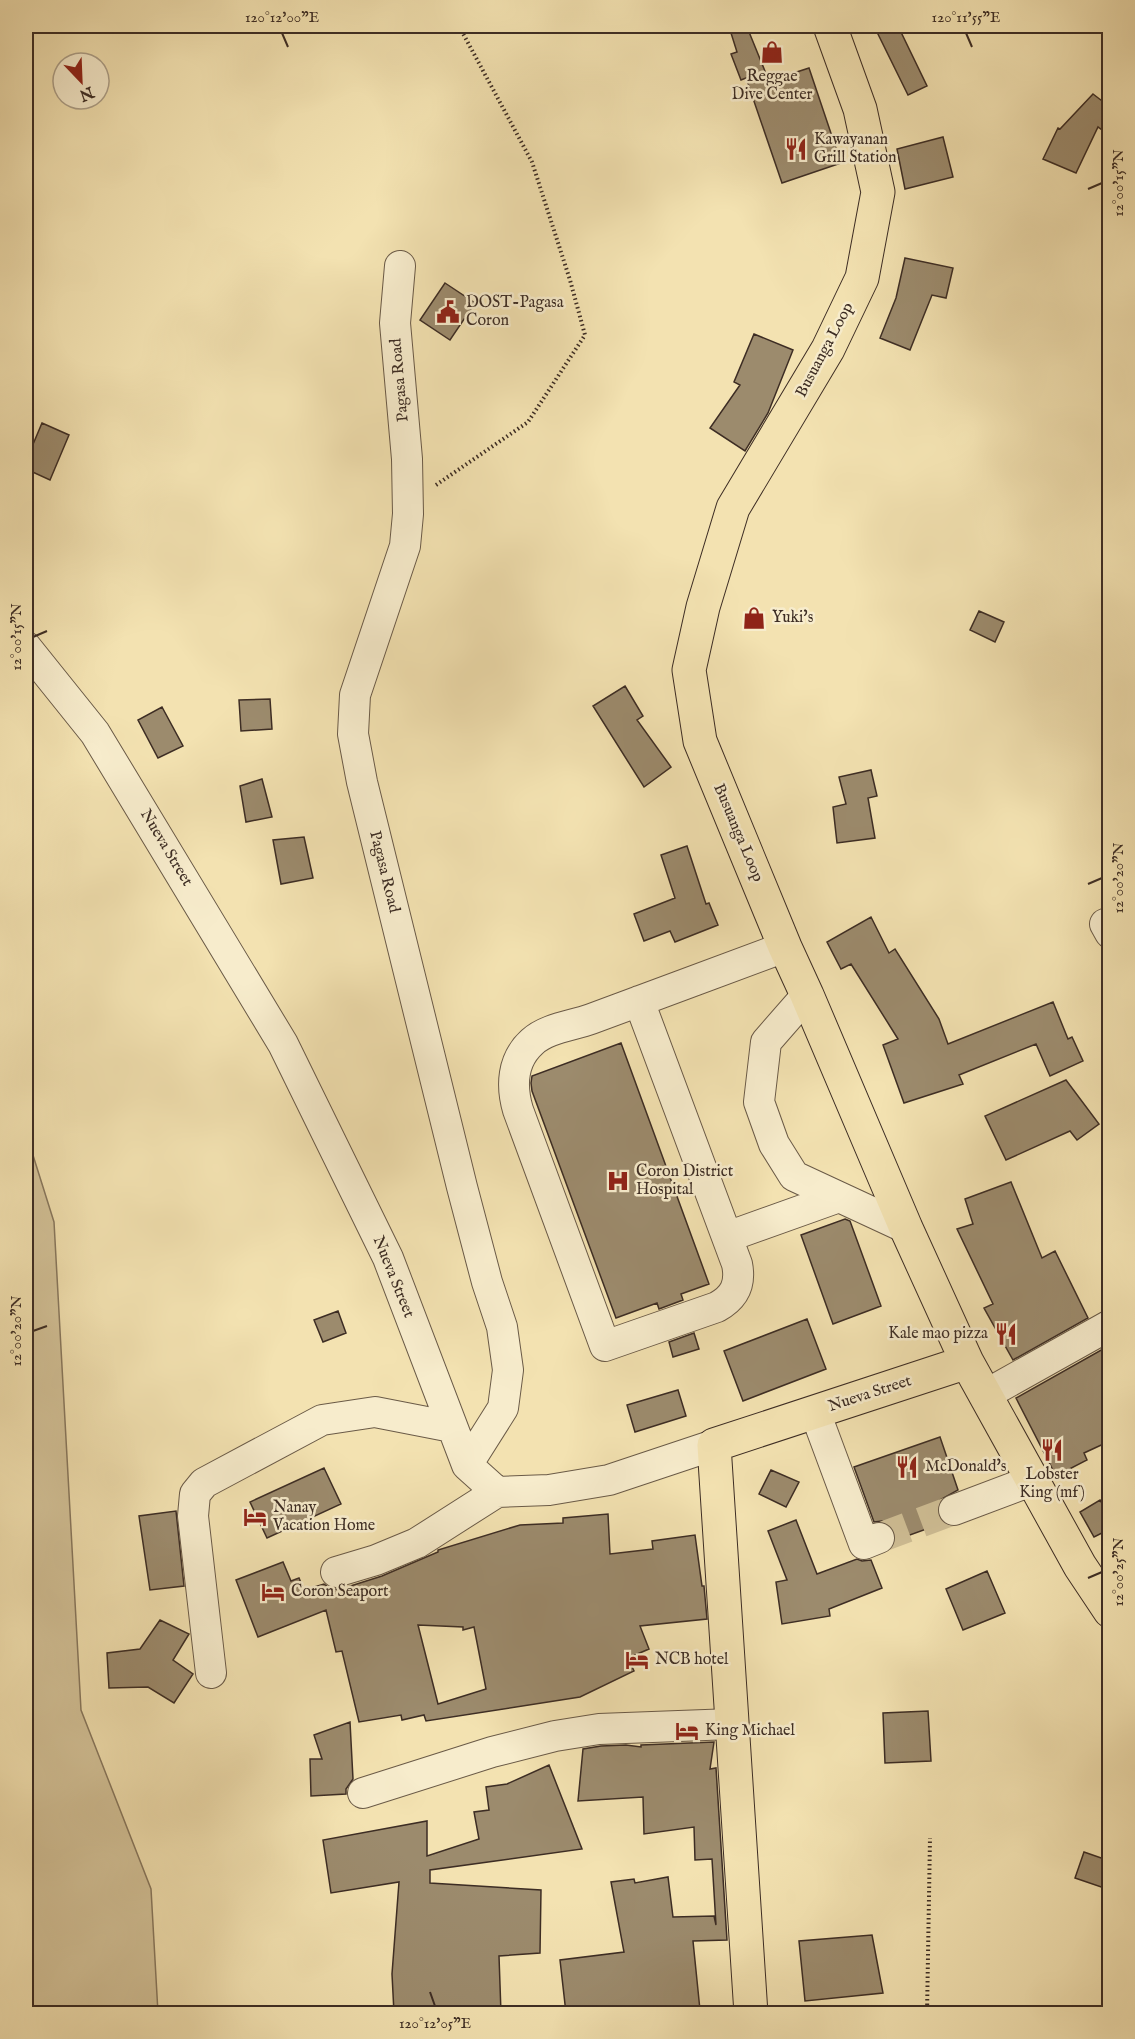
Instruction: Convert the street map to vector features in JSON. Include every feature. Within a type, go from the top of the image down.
[{"type":"main road","name":"Busuanga Loop","points":[[830,26],[860,109],[878,192],[862,278],[828,349],[734,508],[703,607],[689,670],[700,741],[906,1228],[967,1362],[1031,1481],[1080,1566],[1110,1611]]},
{"type":"main road","name":"Nueva Street","points":[[714,1445],[967,1362]]},
{"type":"main road","points":[[714,1445],[751,2013]]},
{"type":"street","name":"Pagasa Road","points":[[400,266],[395,322],[407,459],[408,504],[405,546],[356,695],[353,734],[362,782],[462,1188],[502,1328],[508,1370],[503,1408],[467,1465]]},
{"type":"street","name":"Nueva Street","points":[[26,646],[95,733],[283,1044],[388,1258],[467,1465],[497,1492],[549,1490],[609,1480],[714,1445]]},
{"type":"street","points":[[1110,922],[1105,924],[1110,933]]},
{"type":"street","points":[[639,1001],[727,1237],[739,1274],[738,1285],[734,1294],[726,1302],[605,1346],[518,1110],[513,1082],[515,1068],[530,1043],[543,1034],[584,1022],[639,1001],[785,946]]},
{"type":"street","points":[[807,995],[766,1042],[759,1102],[774,1144],[794,1176],[906,1228]]},
{"type":"street","points":[[727,1237],[839,1197]]},
{"type":"street","points":[[985,1395],[1110,1325]]},
{"type":"street","points":[[211,1673],[193,1516],[195,1494],[204,1483],[322,1420],[375,1412],[452,1427]]},
{"type":"street","points":[[815,1412],[864,1544],[879,1538]]},
{"type":"street","points":[[954,1510],[1031,1481]]},
{"type":"street","points":[[336,1572],[376,1560],[417,1543],[497,1492]]},
{"type":"street","points":[[363,1793],[492,1752],[555,1736],[599,1728],[732,1724]]},
{"type":"path","points":[[408,504],[528,422],[585,334],[570,280],[531,162],[459,26]]},
{"type":"path","points":[[927,2013],[930,1838]]},
{"type":"shaded area","points":[[26,1133],[54,1222],[81,1710],[151,1889],[158,2013],[26,2013]]},
{"type":"building","points":[[874,26],[898,26],[927,86],[908,95]]},
{"type":"building","points":[[747,27],[769,81],[809,68],[841,163],[782,183],[746,78],[741,80],[731,54],[737,52],[731,33]]},
{"type":"building","points":[[1093,94],[1110,107],[1110,136],[1098,127],[1076,173],[1043,159],[1058,128],[1060,129]]},
{"type":"building","points":[[943,137],[953,177],[905,189],[897,149]]},
{"type":"building","points":[[905,258],[953,268],[946,298],[932,295],[910,350],[880,338],[896,298]]},
{"type":"building","name":"DOST-Pagasa Coron","points":[[445,283],[475,303],[450,340],[420,320]]},
{"type":"building","points":[[754,334],[793,350],[768,413],[745,451],[710,428],[740,385],[734,382]]},
{"type":"building","points":[[42,423],[69,435],[50,480],[26,469],[26,461]]},
{"type":"building","points":[[979,611],[1004,622],[995,642],[970,630]]},
{"type":"building","points":[[625,686],[643,716],[637,720],[671,767],[644,787],[593,706]]},
{"type":"building","points":[[270,699],[272,729],[241,731],[239,700]]},
{"type":"building","points":[[162,707],[183,746],[158,758],[138,720]]},
{"type":"building","points":[[871,770],[877,796],[868,798],[875,838],[837,843],[833,807],[846,804],[839,777]]},
{"type":"building","points":[[262,779],[272,817],[246,822],[240,786]]},
{"type":"building","points":[[304,837],[313,878],[281,884],[273,840]]},
{"type":"building","points":[[687,846],[706,904],[709,903],[718,925],[675,942],[670,931],[644,941],[634,914],[675,898],[661,855]]},
{"type":"building","points":[[871,917],[889,953],[895,949],[939,1019],[948,1044],[1053,1002],[1068,1039],[1072,1037],[1083,1061],[1050,1076],[1036,1044],[959,1075],[963,1084],[904,1103],[883,1045],[898,1039],[851,964],[841,969],[827,942]]},
{"type":"building","name":"Coron District Hospital","points":[[621,1043],[709,1284],[681,1294],[683,1300],[659,1309],[657,1303],[616,1318],[531,1083],[532,1076]]},
{"type":"building","points":[[1066,1080],[1099,1124],[1077,1140],[1070,1131],[1006,1160],[985,1116]]},
{"type":"building","points":[[1011,1182],[1042,1258],[1055,1251],[1088,1318],[1013,1360],[984,1308],[993,1304],[957,1229],[973,1224],[965,1199]]},
{"type":"building","points":[[845,1219],[850,1221],[881,1306],[833,1324],[801,1235]]},
{"type":"building","points":[[338,1311],[346,1333],[323,1342],[314,1320]]},
{"type":"building","points":[[807,1319],[826,1369],[743,1401],[724,1351]]},
{"type":"building","points":[[694,1333],[699,1349],[673,1357],[669,1342]]},
{"type":"building","points":[[1103,1349],[1110,1361],[1110,1441],[1084,1453],[1087,1460],[1056,1476],[1016,1398]]},
{"type":"building","points":[[678,1390],[686,1416],[635,1432],[627,1405]]},
{"type":"building","points":[[940,1437],[958,1490],[940,1500],[937,1508],[938,1516],[943,1523],[896,1540],[895,1531],[890,1525],[882,1521],[874,1522],[854,1467]]},
{"type":"building","points":[[324,1468],[341,1504],[267,1538],[250,1502]]},
{"type":"building","points":[[771,1470],[799,1482],[786,1507],[759,1494]]},
{"type":"building","points":[[1100,1500],[1110,1516],[1110,1529],[1094,1537],[1080,1512]]},
{"type":"building","points":[[176,1511],[184,1586],[150,1590],[139,1516]]},
{"type":"building","points":[[608,1514],[610,1554],[653,1549],[652,1541],[695,1535],[702,1586],[704,1586],[707,1619],[640,1626],[649,1649],[628,1658],[634,1671],[580,1697],[426,1721],[424,1715],[402,1720],[401,1715],[359,1722],[342,1651],[336,1652],[326,1610],[258,1637],[236,1580],[283,1562],[291,1581],[299,1578],[304,1590],[324,1584],[331,1589],[341,1589],[382,1576],[438,1552],[438,1550],[520,1525],[563,1523],[563,1518]],"holes":[[[418,1625],[463,1627],[463,1630],[474,1627],[486,1689],[438,1704]]]},
{"type":"building","points":[[796,1520],[817,1574],[857,1559],[871,1560],[882,1588],[829,1609],[830,1616],[782,1624],[776,1582],[787,1580],[768,1531]]},
{"type":"building","points":[[987,1571],[1005,1613],[963,1630],[946,1589]]},
{"type":"building","points":[[160,1620],[189,1634],[173,1660],[193,1674],[174,1703],[148,1687],[109,1688],[107,1653],[140,1649]]},
{"type":"building","points":[[928,1711],[931,1761],[885,1763],[883,1713]]},
{"type":"building","points":[[350,1722],[353,1779],[346,1789],[346,1794],[311,1796],[310,1759],[322,1759],[314,1735]]},
{"type":"building","points":[[714,1742],[710,1769],[716,1768],[727,1940],[693,1941],[700,2010],[664,2013],[566,2013],[560,1960],[624,1952],[611,1882],[634,1879],[635,1883],[668,1877],[673,1917],[714,1916],[716,1925],[712,1859],[695,1860],[694,1827],[644,1834],[643,1797],[578,1801],[583,1749],[601,1746],[641,1747],[641,1745]]},
{"type":"building","points":[[549,1765],[582,1849],[430,1870],[430,1883],[541,1890],[540,1953],[499,1956],[501,2013],[394,2013],[392,1974],[399,1882],[331,1893],[323,1840],[427,1821],[427,1856],[479,1839],[474,1812],[489,1810],[486,1787],[507,1784]]},
{"type":"building","points":[[1084,1852],[1110,1861],[1110,1890],[1075,1878]]},
{"type":"building","points":[[872,1935],[883,1993],[805,2001],[799,1941]]},
{"type":"tunnel","points":[[879,1538],[954,1510]]},
{"type":"place","name":"Reggae Dive Center","points":[[772,52]]},
{"type":"place","name":"Kawayanan Grill Station","points":[[796,149]]},
{"type":"place","name":"DOST-Pagasa Coron","points":[[448,312]]},
{"type":"place","name":"Yuki's","points":[[754,618]]},
{"type":"place","name":"Coron District Hospital","points":[[618,1181]]},
{"type":"place","name":"Kale mao pizza","points":[[1006,1334]]},
{"type":"place","name":"Lobster King (mf)","points":[[1052,1450]]},
{"type":"place","name":"McDonald's","points":[[907,1467]]},
{"type":"place","name":"Nanay Vacation Home","points":[[255,1517]]},
{"type":"place","name":"Coron Seaport","points":[[273,1592]]},
{"type":"place","name":"NCB hotel","points":[[637,1660]]},
{"type":"place","name":"King Michael","points":[[687,1731]]}]
